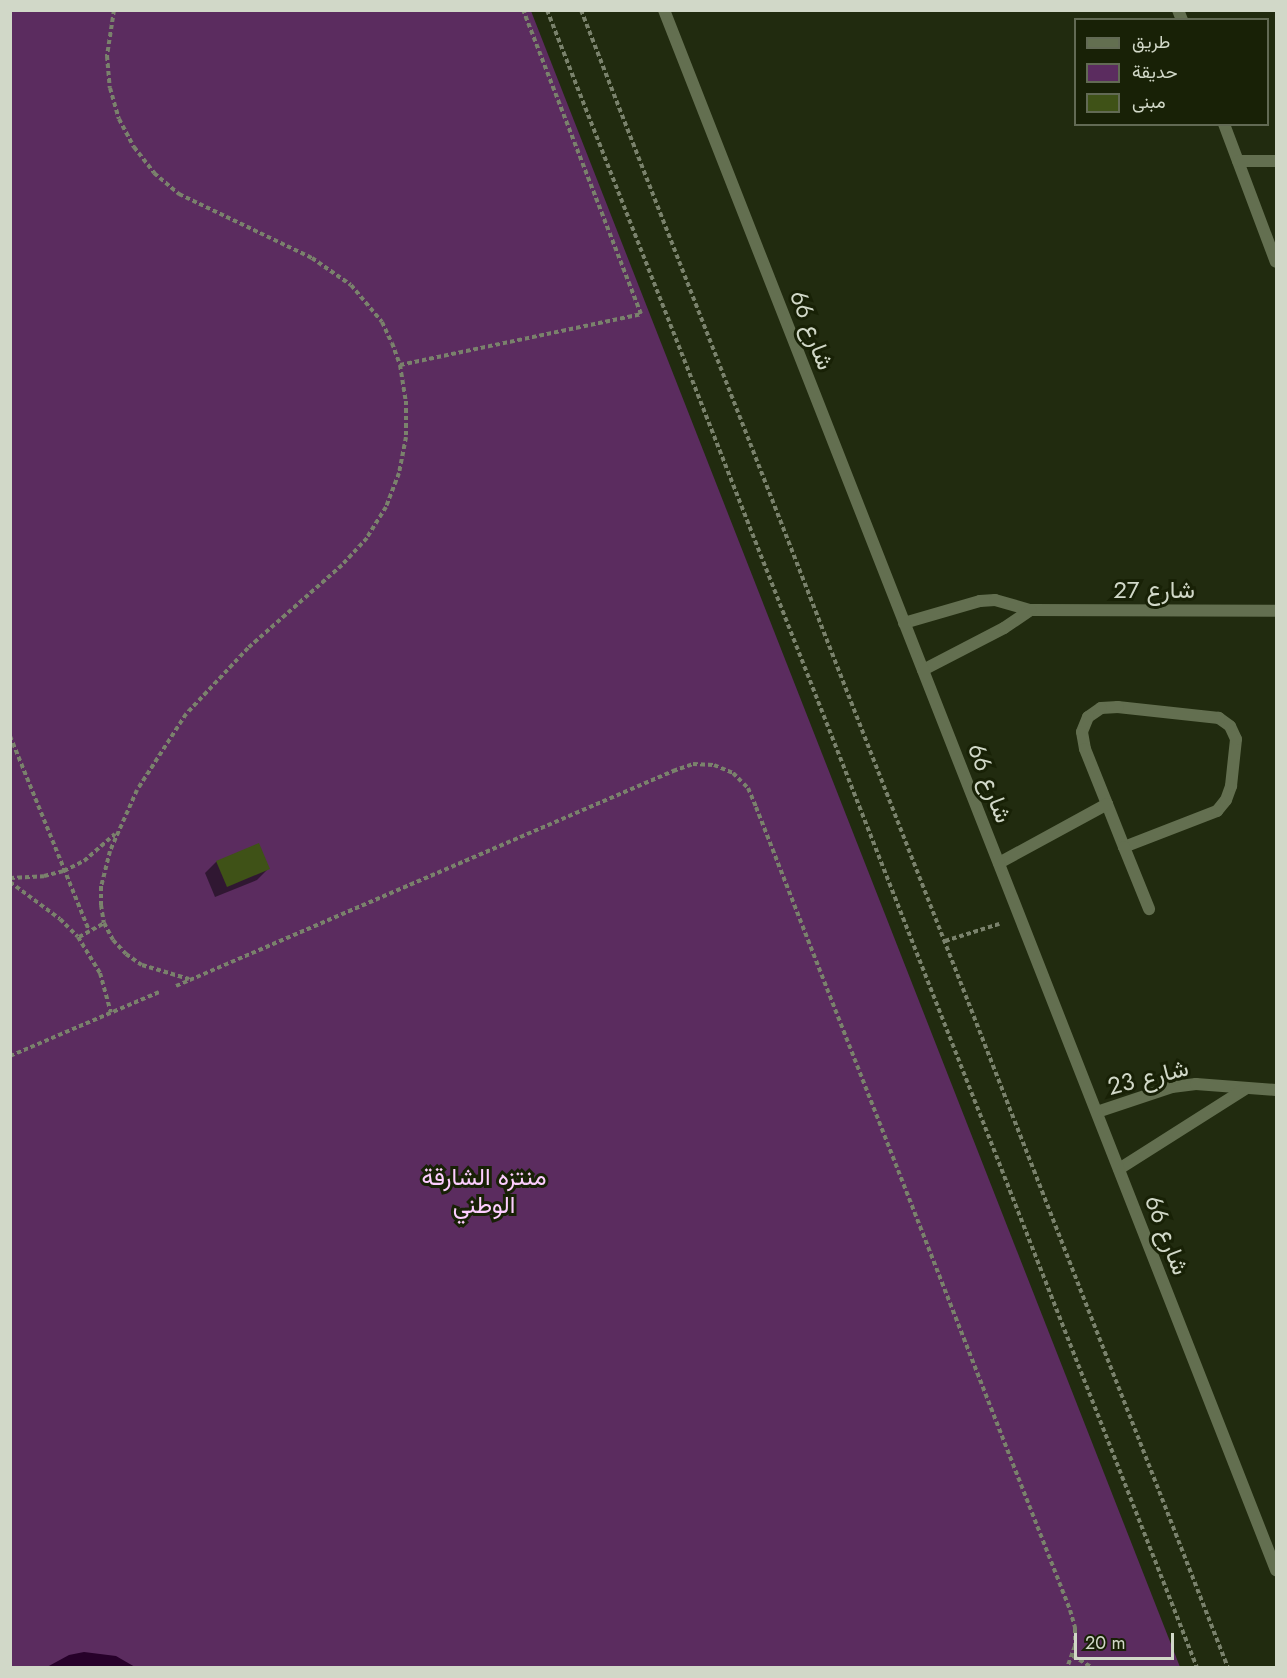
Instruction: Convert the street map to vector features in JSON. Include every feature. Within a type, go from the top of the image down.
[{"type":"street","name":"شارع 66","points":[[664,10],[1276,1570]]},
{"type":"street","points":[[1225,126],[1276,262]]},
{"type":"street","points":[[1238,161],[1276,161]]},
{"type":"street","name":"شارع 27","points":[[904,623],[980,601],[995,600],[1031,610],[1276,611]]},
{"type":"street","points":[[923,670],[1018,620],[1031,610]]},
{"type":"street","points":[[1124,847],[1217,811],[1226,800],[1231,786],[1236,739],[1230,726],[1219,718],[1101,708],[1088,717],[1082,732],[1085,749],[1124,847],[1149,909]]},
{"type":"street","points":[[999,863],[1107,804]]},
{"type":"street","name":"شارع 23","points":[[1096,1112],[1172,1087],[1212,1085],[1276,1090]]},
{"type":"street","points":[[1119,1169],[1245,1089]]},
{"type":"path","points":[[114,10],[107,56],[110,88],[119,119],[134,147],[154,173],[179,194],[312,258],[342,278],[367,302],[382,322],[400,365],[406,401],[406,437],[399,473],[386,507],[367,538],[342,565],[248,648],[186,714],[148,771],[118,831],[104,868],[101,886],[104,923],[112,940],[126,954],[142,964],[190,979]]},
{"type":"path","points":[[400,365],[641,314],[523,10]]},
{"type":"path","points":[[547,10],[1197,1668]]},
{"type":"path","points":[[581,10],[1228,1668]]},
{"type":"path","points":[[10,736],[89,932]]},
{"type":"path","points":[[176,986],[673,771],[693,764],[714,765],[733,773],[748,788],[756,807],[1070,1610],[1075,1628],[1073,1656],[1067,1668]]},
{"type":"path","points":[[10,880],[64,871],[93,855],[118,831]]},
{"type":"path","points":[[10,880],[60,919],[78,937],[100,973],[111,1013]]},
{"type":"path","points":[[945,941],[1020,917]]},
{"type":"path","points":[[78,937],[104,923]]},
{"type":"path","points":[[10,1056],[159,992]]},
{"type":"path","points":[[1073,1656],[1093,1668]]},
{"type":"green space","name":"منتزه الشارقة الوطني","points":[[11,11],[531,11],[1180,1667],[11,1668]]},
{"type":"shaded area","points":[[84,1652],[116,1656],[135,1667],[47,1667],[69,1655]]},
{"type":"building","points":[[259,843],[270,869],[227,887],[216,861]]}]
